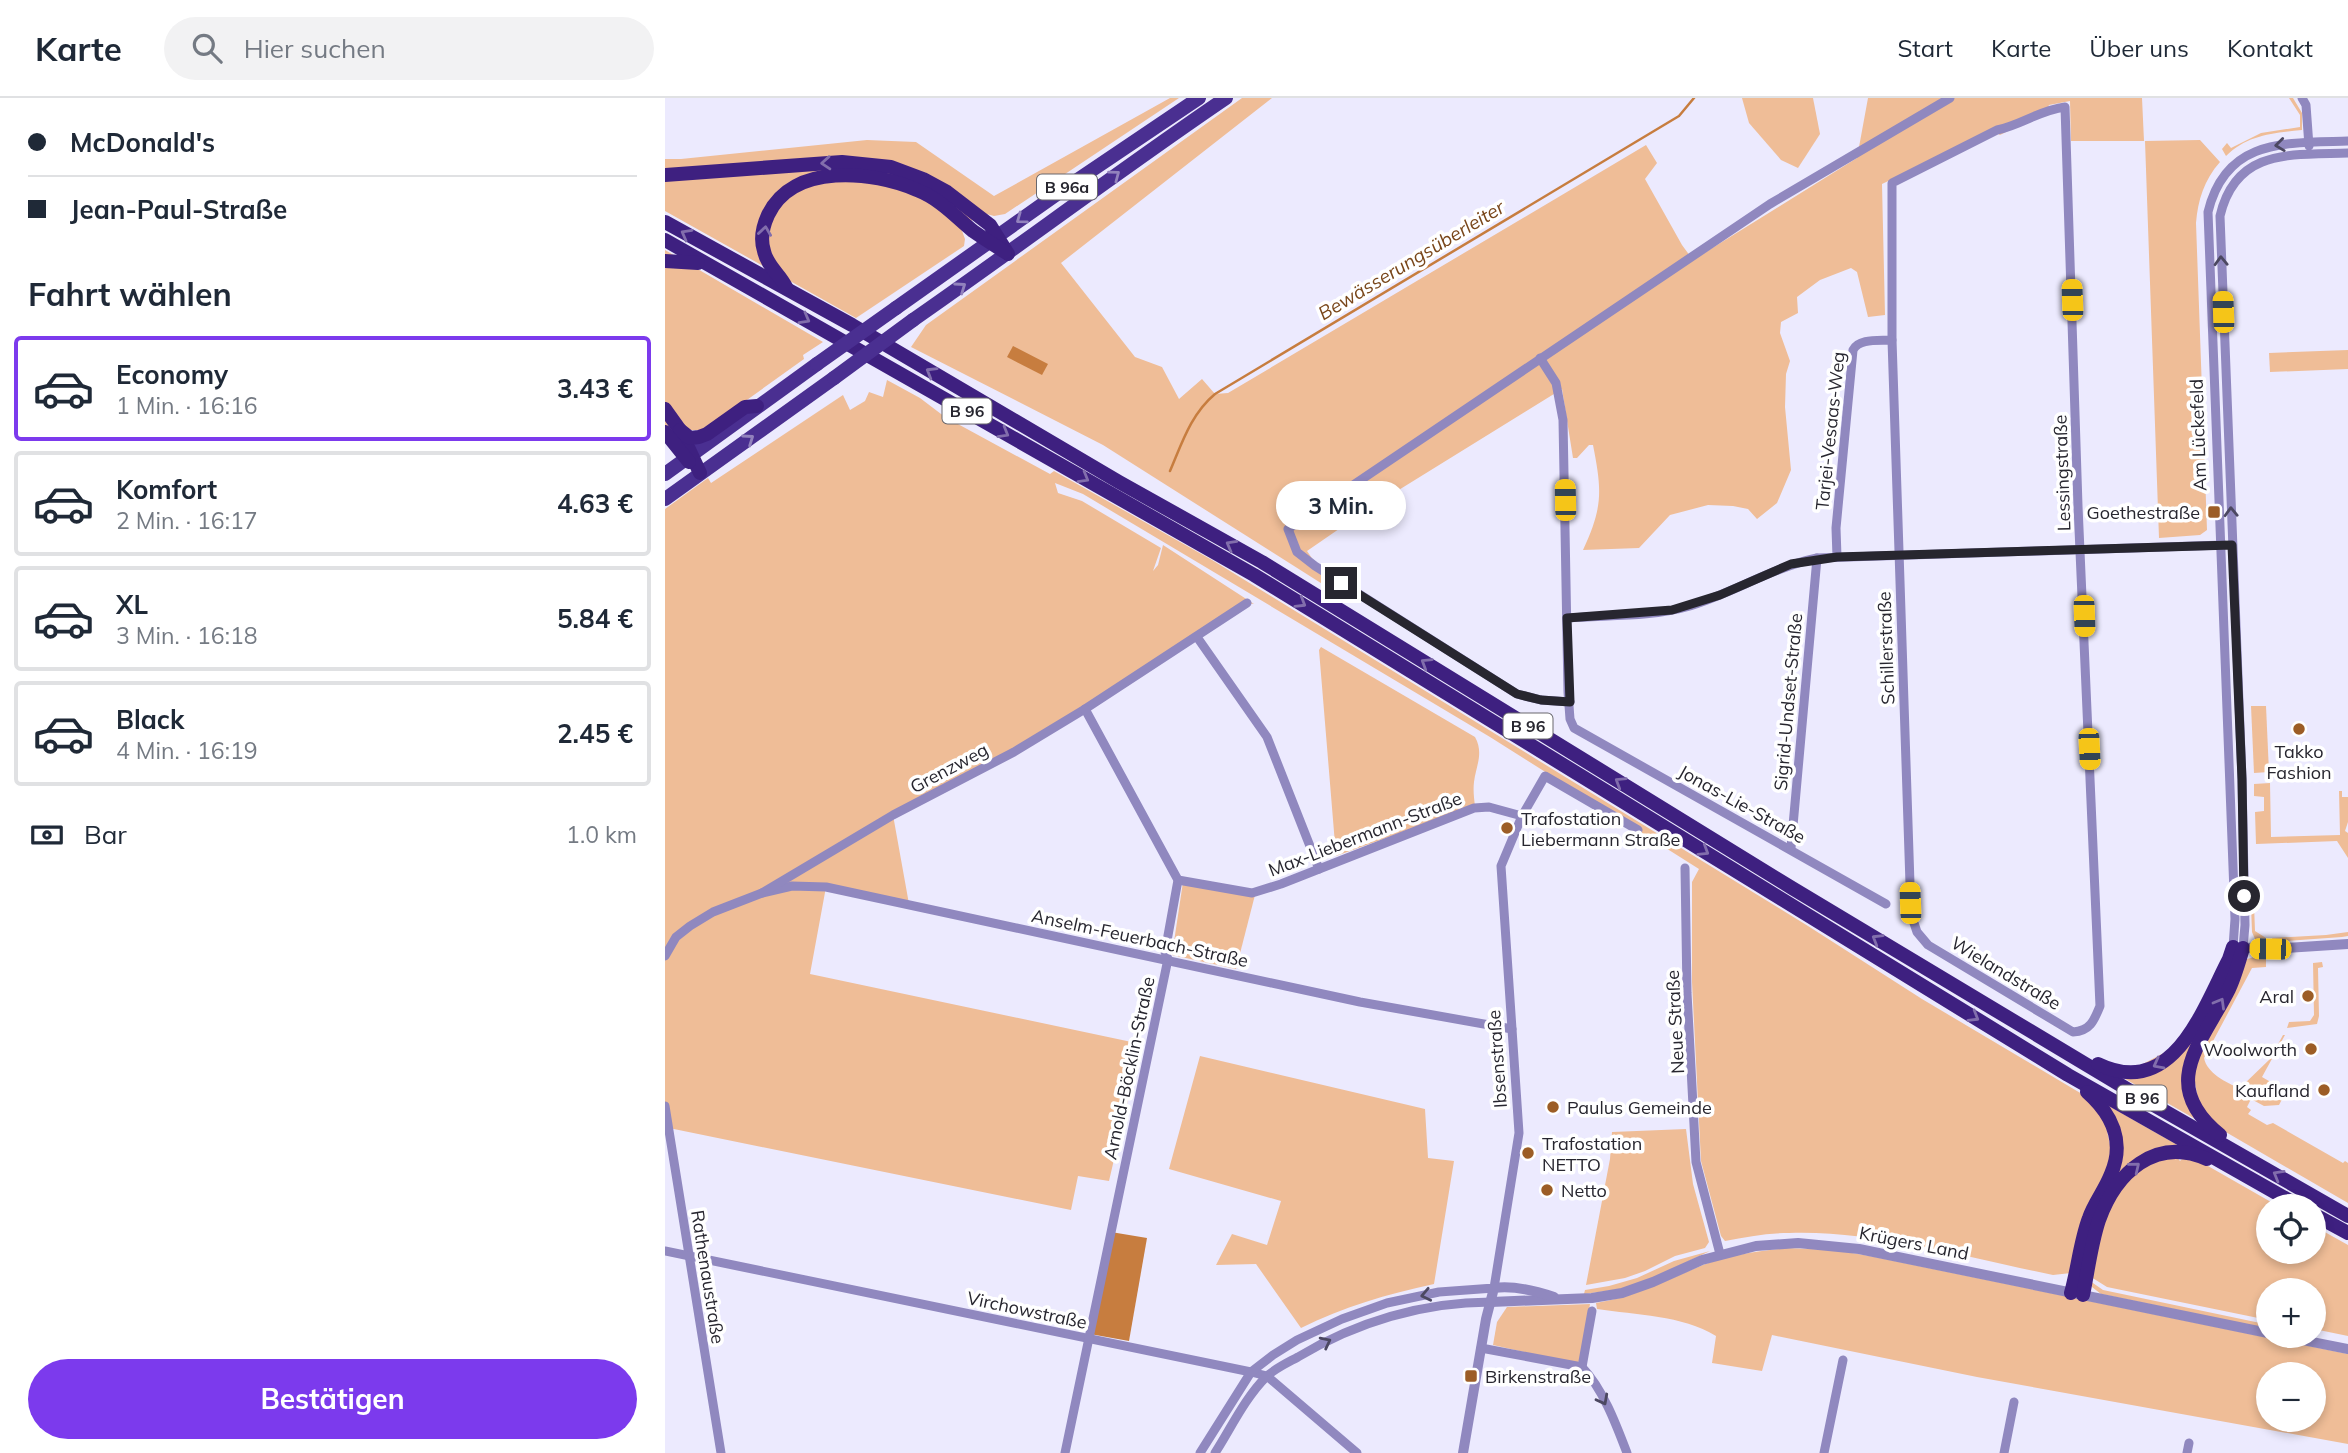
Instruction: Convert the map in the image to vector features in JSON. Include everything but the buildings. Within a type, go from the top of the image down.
[{"type":"highway","points":[[665,174],[842,162],[891,167],[923,178],[947,192],[990,225],[994,239]]},
{"type":"highway","points":[[789,291],[763,251],[762,231],[772,206],[779,198],[790,188],[805,182],[858,174],[888,179],[931,196],[994,239],[1008,254]]},
{"type":"highway","name":"B 96","points":[[665,222],[1262,562],[2034,1034],[2348,1216]]},
{"type":"highway","name":"B 96","points":[[665,240],[1254,575],[2068,1075],[2278,1194]]},
{"type":"highway","points":[[665,261],[694,264],[702,262]]},
{"type":"highway","points":[[672,431],[690,438],[699,437],[745,407],[757,406]]},
{"type":"highway","points":[[665,409],[672,431],[700,473]]},
{"type":"highway","points":[[2034,1034],[2107,1068],[2130,1073],[2151,1069],[2168,1060],[2186,1041],[2225,966],[2238,947]]},
{"type":"highway","points":[[2238,947],[2229,988],[2193,1052],[2189,1085],[2193,1104],[2202,1119],[2251,1160]]},
{"type":"highway","points":[[2068,1075],[2097,1101],[2109,1116],[2116,1134],[2117,1149],[2111,1175],[2088,1220],[2077,1294]]},
{"type":"highway","points":[[2077,1294],[2099,1219],[2122,1179],[2142,1161],[2165,1153],[2183,1153],[2201,1157],[2257,1182]]},
{"type":"highway","points":[[2326,1221],[2348,1233]]},
{"type":"main road","name":"B 96a","points":[[757,406],[1199,98]]},
{"type":"main road","name":"B 96a","points":[[700,473],[1226,98]]},
{"type":"main road","points":[[665,474],[757,406]]},
{"type":"main road","points":[[665,499],[700,473]]},
{"type":"street","points":[[1540,358],[1556,383],[1563,421],[1570,702],[1541,700],[1517,694],[1315,566],[1297,552],[1288,529],[1540,358],[1770,204],[1950,98]]},
{"type":"street","points":[[2305,99],[2309,155]]},
{"type":"street","name":"Schillerstraße","points":[[1923,940],[1917,932],[1910,903],[1892,340],[1892,183],[1997,130],[2015,126],[2047,109],[2064,107]]},
{"type":"street","name":"Lessingstraße","points":[[2064,107],[2077,493],[2100,1006],[2093,1023],[2086,1029],[2073,1032]]},
{"type":"street","name":"Am Lückefeld","points":[[2238,947],[2208,212],[2221,178],[2230,167],[2247,155],[2273,145],[2348,141]]},
{"type":"street","name":"Am Lückefeld","points":[[2238,947],[2245,918],[2242,779],[2220,216],[2227,192],[2251,166],[2270,158],[2348,153]]},
{"type":"street","name":"Tarjei-Vesaas-Weg","points":[[1837,557],[1836,527],[1853,350],[1856,344],[1861,342],[1892,340]]},
{"type":"street","points":[[1567,618],[1679,609],[1720,595],[1791,564],[1817,558],[2232,545]]},
{"type":"street","name":"Sigrid-Undset-Straße","points":[[1791,848],[1817,558]]},
{"type":"street","name":"Grenzweg","points":[[665,956],[676,937],[713,912],[762,893],[893,815],[1014,751],[1085,709],[1247,603]]},
{"type":"street","points":[[1197,637],[1267,737],[1319,869]]},
{"type":"street","name":"Jonas-Lie-Straße","points":[[1570,702],[1570,719],[1574,728],[1582,734],[1759,833],[1791,848],[1886,904]]},
{"type":"street","points":[[1085,709],[1178,880]]},
{"type":"street","name":"Ibsenstraße","points":[[1463,1453],[1519,1142],[1501,866],[1522,816],[1545,776],[1638,830]]},
{"type":"street","name":"Max-Liebermann-Straße","points":[[1178,880],[1252,893],[1474,808],[1489,807],[1522,816]]},
{"type":"street","name":"Neue Straße","points":[[1685,868],[1687,993],[1696,1162],[1720,1254]]},
{"type":"street","name":"Arnold-Böcklin-Straße","points":[[1065,1453],[1168,960],[1165,952],[1178,880]]},
{"type":"street","name":"Anselm-Feuerbach-Straße","points":[[762,893],[792,886],[826,887],[1360,1003],[1512,1029]]},
{"type":"street","name":"Wielandstraße","points":[[1923,940],[2073,1032]]},
{"type":"street","points":[[2238,947],[2270,949],[2348,944]]},
{"type":"street","name":"Rathenaustraße","points":[[665,1106],[721,1453]]},
{"type":"street","name":"Krügers Land","points":[[1491,1302],[1591,1298],[1622,1293],[1720,1254],[1777,1244],[1827,1244],[2256,1331]]},
{"type":"street","name":"Virchowstraße","points":[[665,1251],[1267,1376],[1357,1453]]},
{"type":"street","name":"Krügers Land","points":[[1494,1288],[1504,1286],[1557,1298]]},
{"type":"street","points":[[1200,1453],[1251,1372],[1272,1355],[1320,1328],[1387,1303],[1439,1292],[1494,1288]]},
{"type":"street","points":[[1216,1453],[1267,1376],[1316,1346],[1364,1325],[1431,1307],[1463,1302],[1491,1302]]},
{"type":"street","points":[[1592,1311],[1582,1367],[1602,1398],[1627,1453]]},
{"type":"street","points":[[2326,1345],[2348,1349]]},
{"type":"street","points":[[1481,1348],[1582,1367]]},
{"type":"street","points":[[1824,1453],[1843,1360]]},
{"type":"street","points":[[2004,1453],[2014,1402]]},
{"type":"shaded area","points":[[1170,98],[1179,98],[1005,214],[994,216],[983,213],[961,228],[965,239],[964,246],[856,318],[665,211],[665,159],[867,140],[916,142],[994,196]]},
{"type":"shaded area","points":[[1242,98],[1272,98],[1061,263],[1135,357],[1162,367],[1179,399],[1202,379],[1215,394],[1228,393],[1646,145],[1657,163],[1645,179],[1693,260],[1857,158],[1868,98],[2142,98],[2144,141],[2071,141],[2070,101],[2049,105],[2046,112],[2000,135],[1993,131],[1882,184],[1885,315],[1868,317],[1857,272],[1851,268],[1820,280],[1797,297],[1798,313],[1781,322],[1780,333],[1790,361],[1786,374],[1785,407],[1791,470],[1777,503],[1757,519],[1748,509],[1708,505],[1670,515],[1639,548],[1583,550],[1597,510],[1598,475],[1593,445],[1589,445],[1577,458],[1573,458],[1562,389],[1368,509],[1307,551],[1335,592],[1103,445],[911,347],[926,325]]},
{"type":"shaded area","points":[[1742,98],[1813,98],[1820,134],[1798,168],[1781,160],[1749,123]]},
{"type":"shaded area","points":[[2289,98],[2293,98],[2302,113],[2302,130],[2252,139],[2226,156],[2222,149],[2227,143],[2231,148],[2261,133],[2300,127],[2300,115]]},
{"type":"shaded area","points":[[2200,140],[2220,162],[2203,191],[2196,223],[2207,530],[2200,535],[2159,538],[2145,141]]},
{"type":"shaded area","points":[[665,250],[823,342],[803,355],[804,359],[705,430],[691,430],[665,437]]},
{"type":"shaded area","points":[[1013,346],[1048,364],[1042,375],[1007,357]]},
{"type":"shaded area","points":[[2348,350],[2348,369],[2270,372],[2269,353]]},
{"type":"shaded area","points":[[887,380],[920,398],[945,417],[1050,474],[1054,471],[1212,560],[1808,926],[1922,999],[2087,1097],[2103,1113],[2112,1154],[2071,1273],[2053,1275],[1921,1246],[1854,1236],[1781,1233],[1725,1241],[1721,1236],[1701,1161],[1692,982],[1692,882],[1699,869],[1490,737],[1083,494],[1055,483],[1058,493],[1082,501],[1161,548],[1153,571],[1158,565],[1163,545],[1254,604],[1247,603],[1085,709],[893,815],[909,904],[826,887],[810,974],[1141,1044],[1109,1181],[1078,1176],[1071,1210],[669,1128],[665,1106],[665,509],[708,478],[711,483],[843,395],[850,410],[865,401],[869,392],[883,397]]},
{"type":"shaded area","points":[[1321,647],[1475,737],[1479,754],[1474,785],[1475,806],[1336,856],[1319,650]]},
{"type":"shaded area","points":[[2251,706],[2266,706],[2269,772],[2254,773]]},
{"type":"shaded area","points":[[2270,783],[2271,837],[2340,835],[2339,791],[2342,791],[2342,797],[2348,797],[2348,822],[2345,831],[2348,833],[2348,858],[2337,841],[2256,844],[2255,812],[2264,811],[2264,797],[2254,796],[2254,784]]},
{"type":"shaded area","points":[[2253,878],[2255,931],[2266,938],[2266,944],[2255,939],[2252,932],[2250,879]]},
{"type":"shaded area","points":[[1183,882],[1255,895],[1236,969],[1172,955]]},
{"type":"shaded area","points":[[2348,932],[2348,936],[2342,937],[2273,942],[2272,938],[2326,935]]},
{"type":"shaded area","points":[[2266,954],[2266,967],[2252,968],[2204,1058],[2213,1073],[2240,1088],[2270,1059],[2285,1035],[2262,1077],[2281,1088],[2283,1085],[2288,1088],[2279,1105],[2264,1106],[2251,1099],[2247,1107],[2251,1110],[2248,1114],[2267,1125],[2273,1123],[2343,1163],[2348,1163],[2348,1203],[2212,1124],[2200,1110],[2192,1066],[2247,959]]},
{"type":"shaded area","points":[[2322,962],[2323,967],[2318,968],[2317,1024],[2287,1028],[2289,1022],[2310,1021],[2314,1015],[2313,963]]},
{"type":"shaded area","points":[[2194,1037],[2183,1066],[2197,1120],[2120,1076]]},
{"type":"shaded area","points":[[1200,1056],[1425,1109],[1428,1158],[1454,1161],[1434,1284],[1366,1302],[1301,1328],[1256,1264],[1216,1265],[1232,1234],[1267,1245],[1281,1201],[1169,1169]]},
{"type":"shaded area","points":[[2109,1106],[2181,1147],[2145,1154],[2114,1177]]},
{"type":"shaded area","points":[[1686,1129],[1693,1184],[1709,1242],[1705,1248],[1675,1256],[1625,1278],[1586,1285],[1610,1159],[1612,1132]]},
{"type":"shaded area","points":[[2176,1156],[2180,1161],[2183,1158],[2201,1162],[2257,1194],[2256,1264],[2326,1264],[2326,1233],[2348,1245],[2348,1336],[2326,1331],[2326,1278],[2256,1278],[2256,1318],[2107,1287],[2091,1277],[2101,1232],[2112,1204],[2129,1179],[2140,1168]]},
{"type":"shaded area","points":[[1111,1232],[1147,1238],[1129,1341],[1090,1334]]},
{"type":"shaded area","points":[[1787,1248],[1835,1250],[2256,1335],[2256,1348],[2319,1348],[2348,1354],[2348,1444],[2282,1432],[2326,1432],[2326,1362],[2256,1362],[2256,1427],[1977,1377],[1772,1335],[1762,1371],[1712,1363],[1716,1336],[1703,1329],[1674,1320],[1597,1309],[1596,1303],[1637,1292],[1713,1262]]},
{"type":"shaded area","points":[[1710,1251],[1657,1276],[1621,1289],[1584,1294],[1585,1290],[1637,1278],[1674,1261]]},
{"type":"shaded area","points":[[2090,1281],[2103,1290],[2256,1322],[2256,1326],[2101,1294],[2092,1287]]},
{"type":"shaded area","points":[[1590,1304],[1581,1359],[1576,1364],[1493,1345],[1497,1322],[1507,1307]]},
{"type":"waterway","name":"Bewässerungsüberleiter","points":[[1170,471],[1193,420],[1215,394],[1679,116],[1694,98]]},
{"type":"place","name":"Goethestraße","points":[[2214,512]]},
{"type":"place","name":"Takko Fashion","points":[[2299,729]]},
{"type":"place","name":"Trafostation Liebermann Straße","points":[[1507,828]]},
{"type":"place","name":"Aral","points":[[2308,996]]},
{"type":"place","name":"Woolworth","points":[[2311,1049]]},
{"type":"place","name":"Kaufland","points":[[2324,1090]]},
{"type":"place","name":"Paulus Gemeinde","points":[[1553,1107]]},
{"type":"place","name":"Trafostation NETTO","points":[[1528,1153]]},
{"type":"place","name":"Netto","points":[[1547,1190]]},
{"type":"place","name":"Birkenstraße","points":[[1471,1376]]},
{"type":"route","points":[[1341,583],[1517,694],[1541,700],[1570,702],[1567,618],[1687,607],[1791,564],[1837,557],[2232,545],[2244,896]]}]
